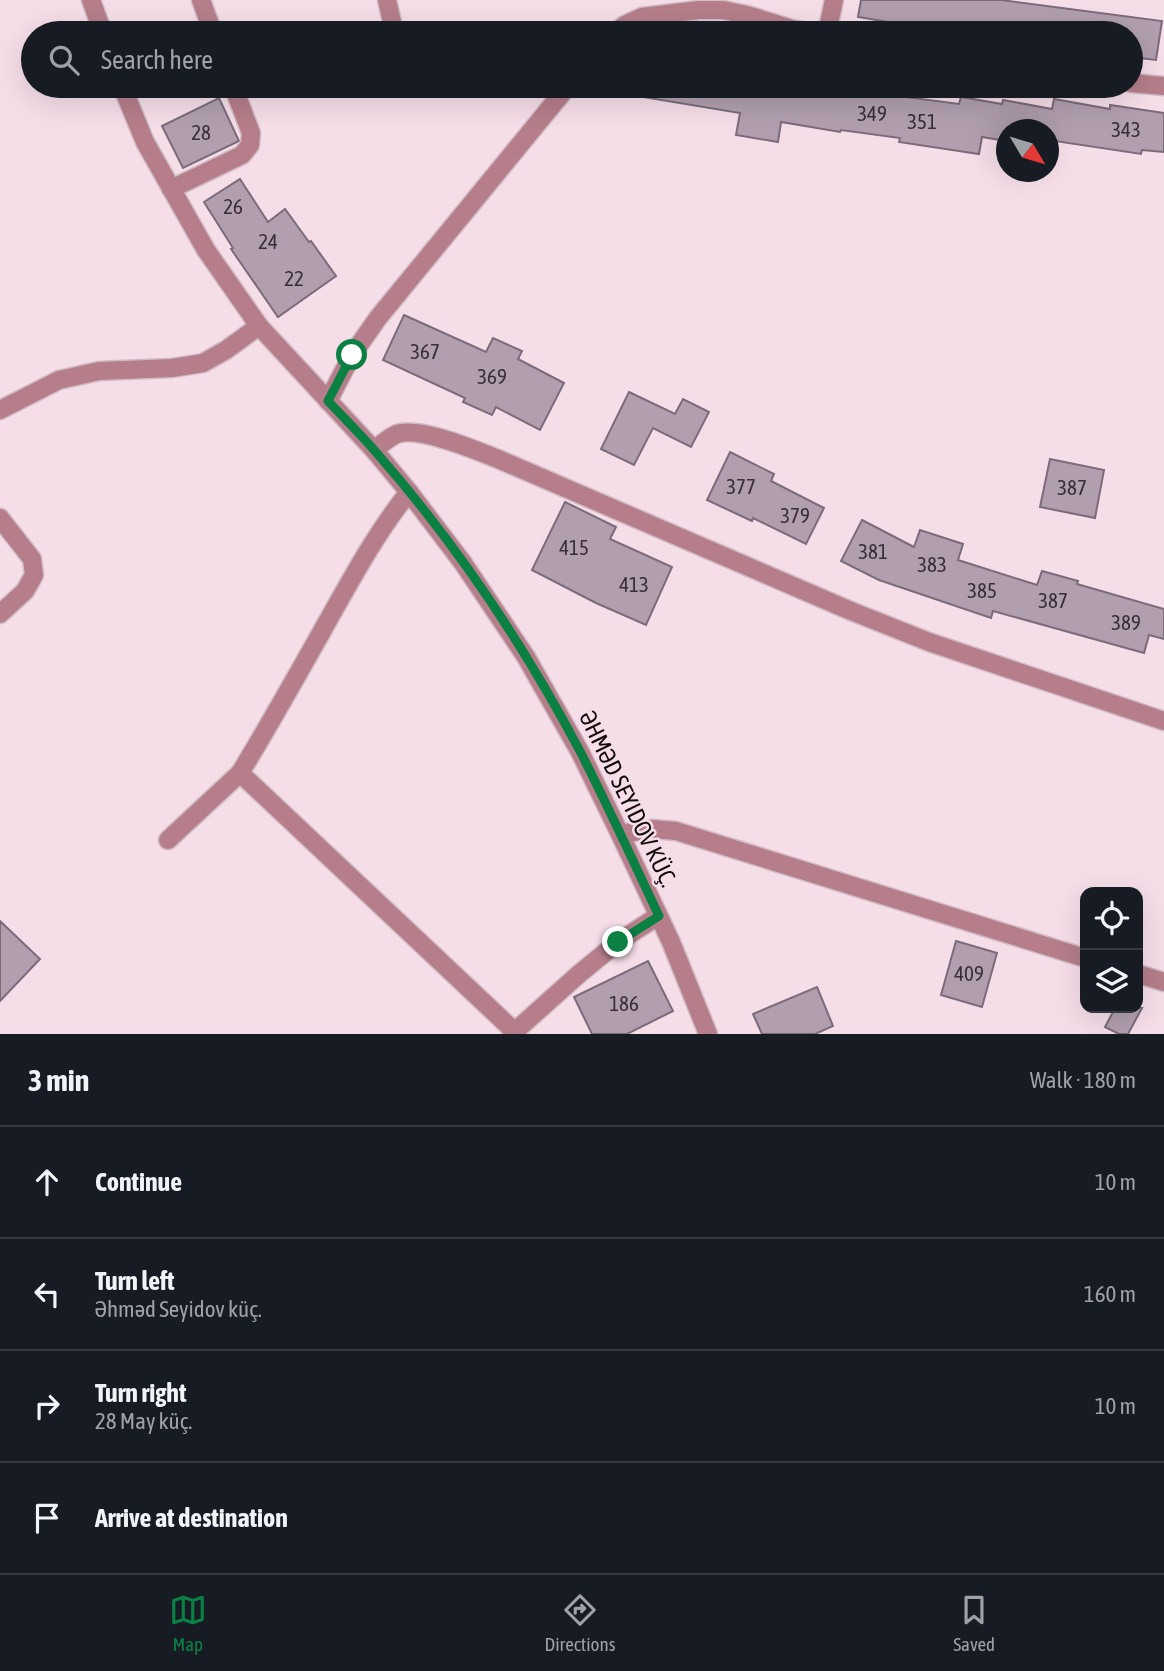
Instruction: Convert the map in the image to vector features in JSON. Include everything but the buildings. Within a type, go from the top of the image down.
[{"type":"street","points":[[91,0],[99,21]]},
{"type":"street","points":[[201,0],[209,21]]},
{"type":"street","points":[[387,0],[392,21]]},
{"type":"street","points":[[830,21],[834,0]]},
{"type":"street","points":[[634,21],[642,17],[711,10],[735,12],[765,21]]},
{"type":"street","points":[[1143,84],[1164,86]]},
{"type":"street","name":"ƏHMƏD SEYIDOV KÜÇ.","points":[[126,98],[145,142],[206,250],[259,326],[374,450],[409,492],[463,563],[526,657],[580,752],[620,834],[671,942],[708,1034]]},
{"type":"street","points":[[171,188],[242,155],[250,145],[251,133],[238,98]]},
{"type":"street","points":[[328,401],[352,355],[378,318],[558,98]]},
{"type":"street","points":[[0,410],[59,380],[99,372],[172,368],[203,363],[259,326]]},
{"type":"street","points":[[374,450],[396,434],[414,432],[459,444],[929,642],[1164,721]]},
{"type":"street","points":[[168,840],[240,773],[367,550],[409,492]]},
{"type":"street","points":[[0,518],[32,559],[34,575],[24,592],[0,614]]},
{"type":"street","points":[[240,773],[513,1033],[618,942],[659,916]]},
{"type":"street","points":[[620,834],[653,830],[676,831],[1080,956]]},
{"type":"street","points":[[1143,976],[1164,982]]},
{"type":"route","points":[[352,355],[328,401],[409,492],[463,563],[526,657],[580,752],[659,916],[618,942]]}]
